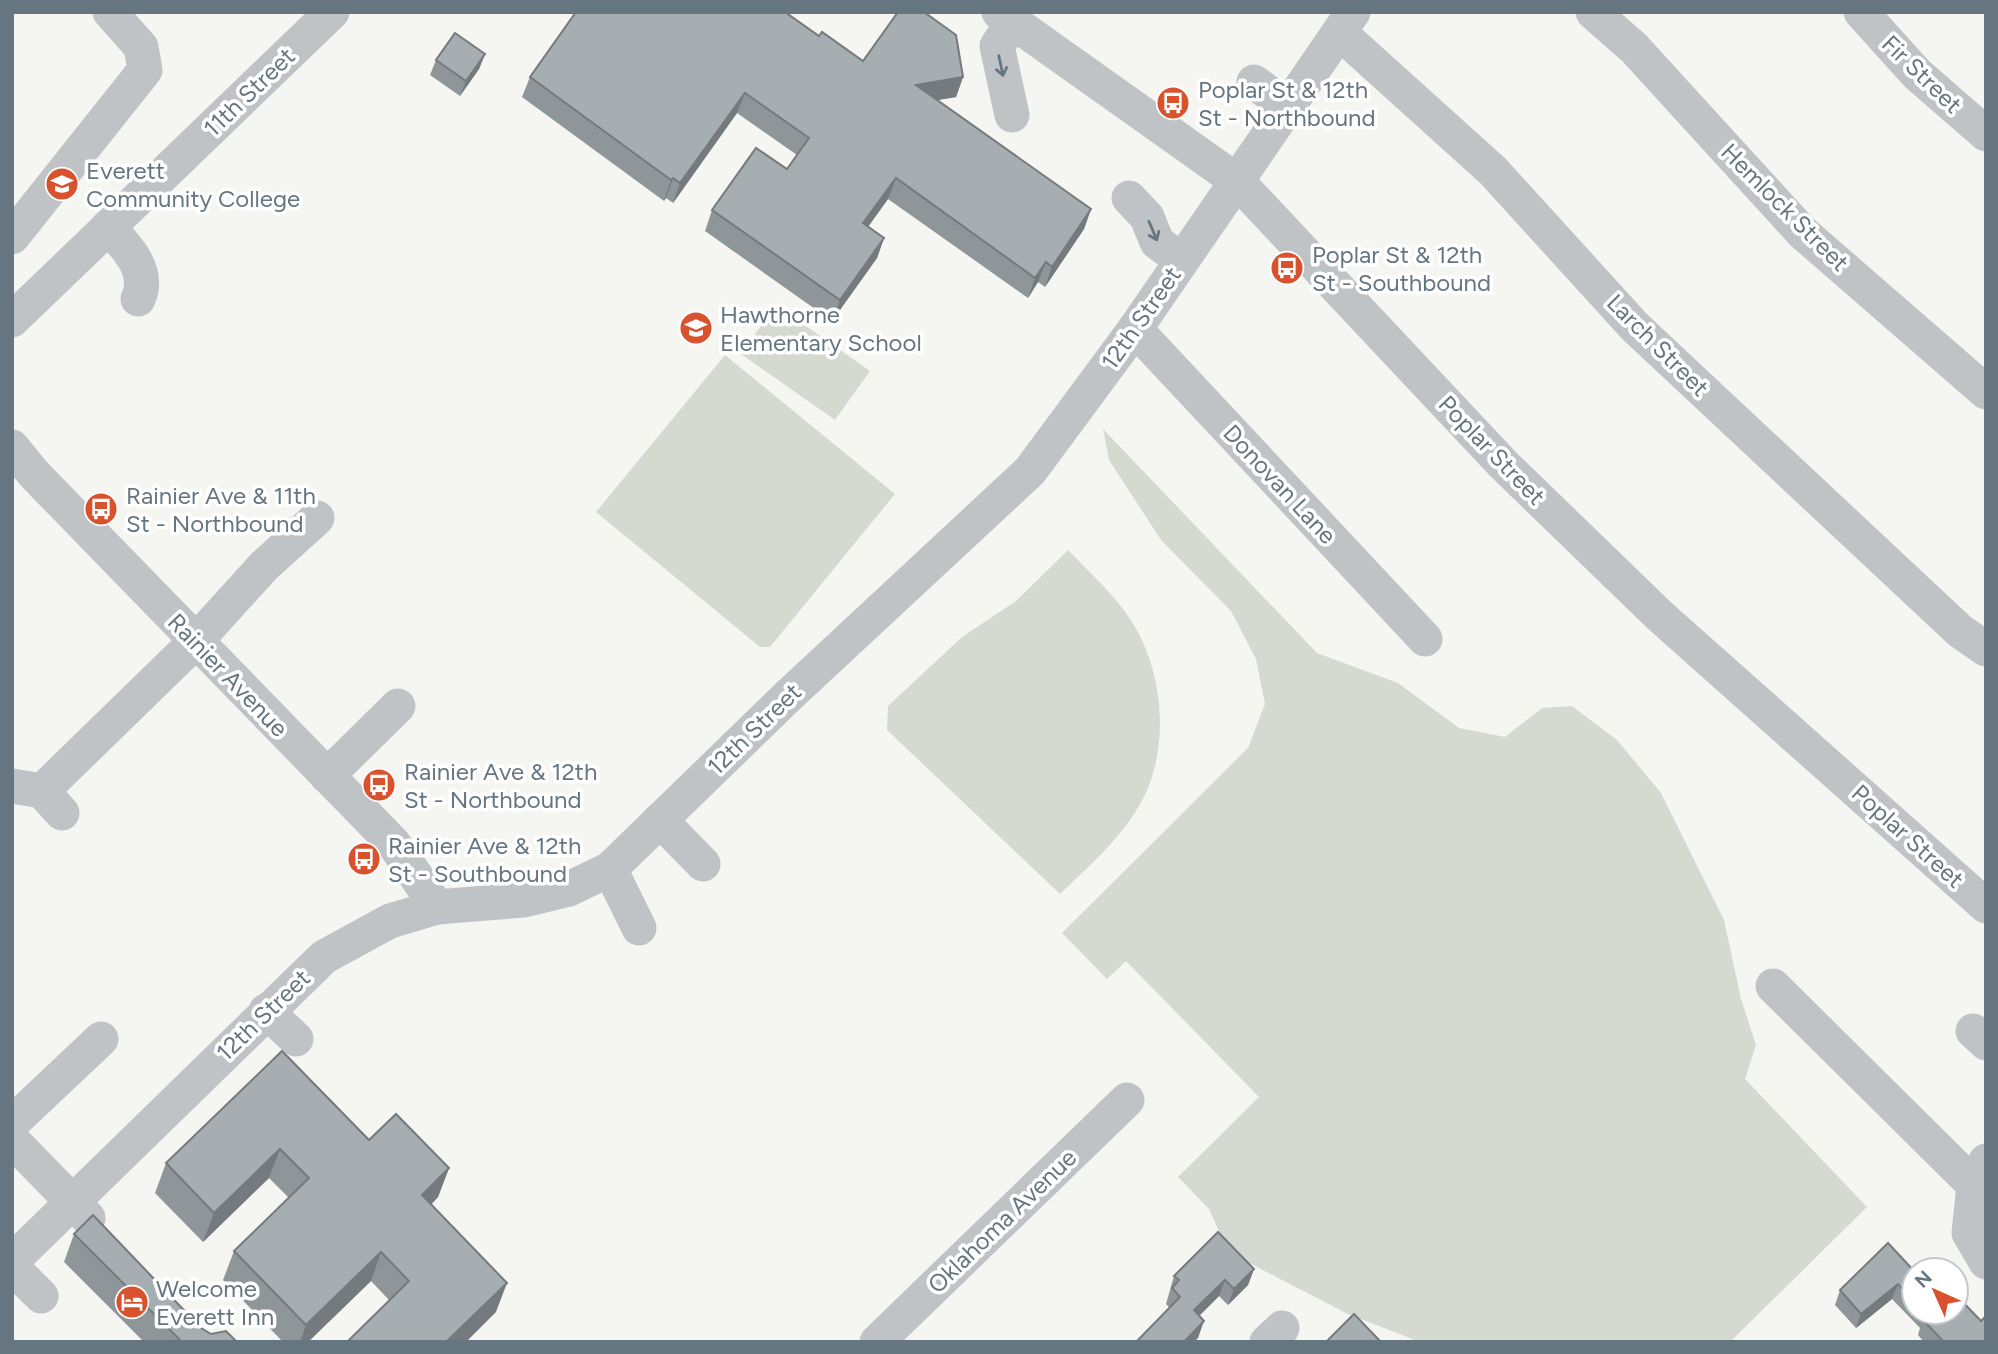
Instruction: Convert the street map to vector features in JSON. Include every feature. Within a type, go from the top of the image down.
[{"type":"street","points":[[12,237],[145,71],[141,47],[110,12]]},
{"type":"street","name":"Hemlock Street","points":[[1593,12],[1634,48],[1803,233],[1986,392]]},
{"type":"street","name":"Fir Street","points":[[1861,12],[1917,74],[1986,134]]},
{"type":"street","points":[[1006,17],[997,46],[1012,115]]},
{"type":"street","name":"Poplar Street","points":[[1006,17],[1237,181],[1503,464],[1660,616],[1984,899]]},
{"type":"street","name":"11th Street","points":[[13,319],[316,18]]},
{"type":"street","name":"12th Street","points":[[12,1261],[267,1011],[334,967],[390,921],[437,908],[524,900],[569,890],[610,869],[1030,471],[1135,328],[1346,22]]},
{"type":"street","name":"Larch Street","points":[[1346,22],[1493,171],[1636,327],[1950,622],[1986,649]]},
{"type":"street","points":[[1254,82],[1288,107]]},
{"type":"street","points":[[1129,198],[1147,217],[1157,242],[1181,260]]},
{"type":"street","points":[[108,227],[131,251],[142,276],[142,290],[138,299]]},
{"type":"street","name":"Donovan Lane","points":[[1135,328],[1425,639]]},
{"type":"street","name":"Rainier Avenue","points":[[14,453],[394,844],[437,908]]},
{"type":"street","points":[[39,797],[195,642],[264,566],[317,518]]},
{"type":"street","points":[[327,776],[398,706]]},
{"type":"street","points":[[661,780],[695,786]]},
{"type":"street","points":[[660,820],[704,864]]},
{"type":"street","points":[[610,869],[639,928]]},
{"type":"street","points":[[1773,986],[1980,1173],[1969,1233],[1986,1262]]},
{"type":"street","points":[[267,1011],[296,1039]]},
{"type":"street","points":[[12,1123],[101,1039]]},
{"type":"street","name":"Oklahoma Avenue","points":[[877,1342],[1127,1100]]},
{"type":"street","points":[[12,1140],[110,1242]]},
{"type":"street","points":[[12,1267],[41,1296]]},
{"type":"shaded area","points":[[776,305],[870,371],[835,420],[741,354]]},
{"type":"shaded area","points":[[725,355],[895,494],[770,647],[760,647],[596,512]]},
{"type":"shaded area","points":[[1103,429],[1317,653],[1398,683],[1459,728],[1505,737],[1542,708],[1572,706],[1617,740],[1661,793],[1724,920],[1741,999],[1756,1045],[1745,1079],[1867,1207],[1730,1342],[1420,1342],[1348,1314],[1251,1264],[1226,1247],[1209,1209],[1178,1177],[1259,1097],[1126,961],[1107,979],[1062,933],[1248,748],[1265,704],[1256,659],[1231,611],[1161,540],[1109,460]]},
{"type":"shaded area","points":[[1068,550],[1110,593],[1132,622],[1152,667],[1160,716],[1155,766],[1136,811],[1091,865],[1060,894],[887,730],[888,706],[962,637],[1016,601]]},
{"type":"building","name":"Hawthorne Elementary School","points":[[576,12],[785,12],[819,36],[822,32],[863,61],[898,12],[924,12],[956,35],[963,77],[916,85],[1091,209],[1052,267],[1046,262],[1035,278],[896,178],[863,223],[884,238],[840,300],[712,210],[756,148],[787,169],[809,138],[745,93],[680,183],[673,178],[671,180],[530,77]]},
{"type":"building","points":[[455,33],[485,54],[466,81],[436,60]]},
{"type":"building","points":[[282,1051],[369,1140],[396,1114],[449,1168],[422,1195],[507,1283],[446,1342],[347,1342],[409,1281],[381,1252],[306,1325],[234,1251],[309,1178],[280,1149],[214,1213],[166,1163]]},
{"type":"building","points":[[93,1215],[201,1328],[211,1334],[226,1331],[237,1342],[182,1342],[74,1234]]},
{"type":"building","points":[[1218,1232],[1254,1269],[1234,1289],[1225,1280],[1194,1310],[1204,1321],[1184,1342],[1136,1342],[1180,1297],[1172,1288],[1179,1280],[1174,1276]]},
{"type":"building","points":[[1888,1243],[1900,1256],[1900,1286],[1898,1284],[1861,1314],[1840,1290]]},
{"type":"building","points":[[1970,1310],[1981,1321],[1986,1316],[1986,1342],[1944,1342],[1929,1326],[1970,1326]]},
{"type":"building","points":[[1354,1314],[1381,1342],[1326,1342]]},
{"type":"place","name":"Poplar St & 12th St - Northbound","points":[[1173,103]]},
{"type":"place","name":"Everett Community College","points":[[62,184]]},
{"type":"place","name":"Poplar St & 12th St - Southbound","points":[[1287,268]]},
{"type":"place","name":"Hawthorne Elementary School","points":[[696,328]]},
{"type":"place","name":"Rainier Ave & 11th St - Northbound","points":[[101,509]]},
{"type":"place","name":"Rainier Ave & 12th St - Northbound","points":[[379,785]]},
{"type":"place","name":"Rainier Ave & 12th St - Southbound","points":[[364,859]]},
{"type":"place","name":"Welcome Everett Inn","points":[[132,1302]]}]
